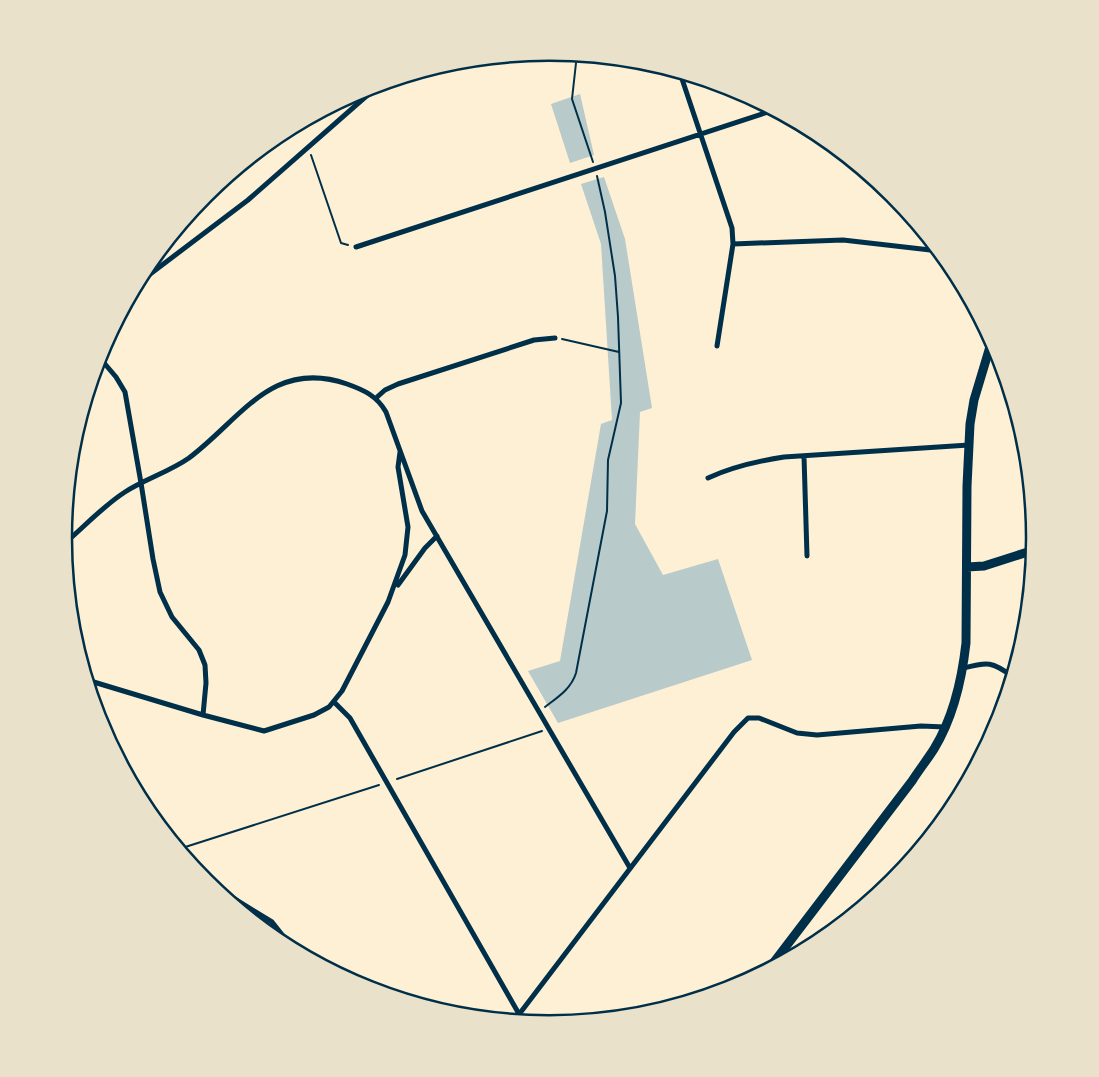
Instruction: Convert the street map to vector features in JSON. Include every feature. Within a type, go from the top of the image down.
[{"type":"main road","points":[[777,958],[912,781],[934,748],[945,727],[963,668],[966,643],[968,445],[974,400],[988,352]]},
{"type":"main road","points":[[967,567],[984,566],[1027,552]]},
{"type":"street","points":[[683,81],[732,228],[733,244],[717,346]]},
{"type":"street","points":[[155,271],[248,200],[362,100]]},
{"type":"street","points":[[356,247],[766,113]]},
{"type":"street","points":[[733,244],[843,240],[929,250]]},
{"type":"street","points":[[376,398],[385,390],[398,384],[534,340],[555,338]]},
{"type":"street","points":[[106,365],[125,392],[160,592],[172,617],[199,650],[204,665],[206,684],[203,714]]},
{"type":"street","points":[[72,537],[118,497],[188,458],[247,406],[270,390],[286,382],[298,378],[333,379],[355,387],[376,398],[386,412],[422,511],[630,868]]},
{"type":"street","points":[[708,478],[722,472],[762,461],[804,456],[968,445]]},
{"type":"street","points":[[95,682],[264,731],[314,715],[329,708],[342,691],[394,589],[405,555],[408,527],[398,467],[400,451]]},
{"type":"street","points":[[804,456],[807,556]]},
{"type":"street","points":[[394,589],[425,548],[437,536]]},
{"type":"street","points":[[963,668],[983,663],[998,666],[1007,672]]},
{"type":"street","points":[[334,702],[350,718],[519,1014],[734,732],[748,718],[759,718],[797,734],[817,735],[921,726],[945,727]]},
{"type":"street","points":[[247,907],[272,922],[280,932]]},
{"type":"path","points":[[539,712],[574,682],[607,510],[608,460],[621,403],[615,276],[605,212],[595,168],[572,99],[575,62]]},
{"type":"path","points":[[309,148],[341,243],[356,247]]},
{"type":"path","points":[[555,338],[619,352]]},
{"type":"path","points":[[397,779],[544,730]]},
{"type":"path","points":[[186,848],[379,785]]},
{"type":"shaded area","points":[[580,94],[594,155],[570,163],[551,104]]},
{"type":"shaded area","points":[[604,177],[625,239],[652,408],[640,412],[635,524],[663,575],[718,559],[752,660],[558,723],[528,671],[560,661],[601,424],[612,420],[601,244],[581,184]]}]
